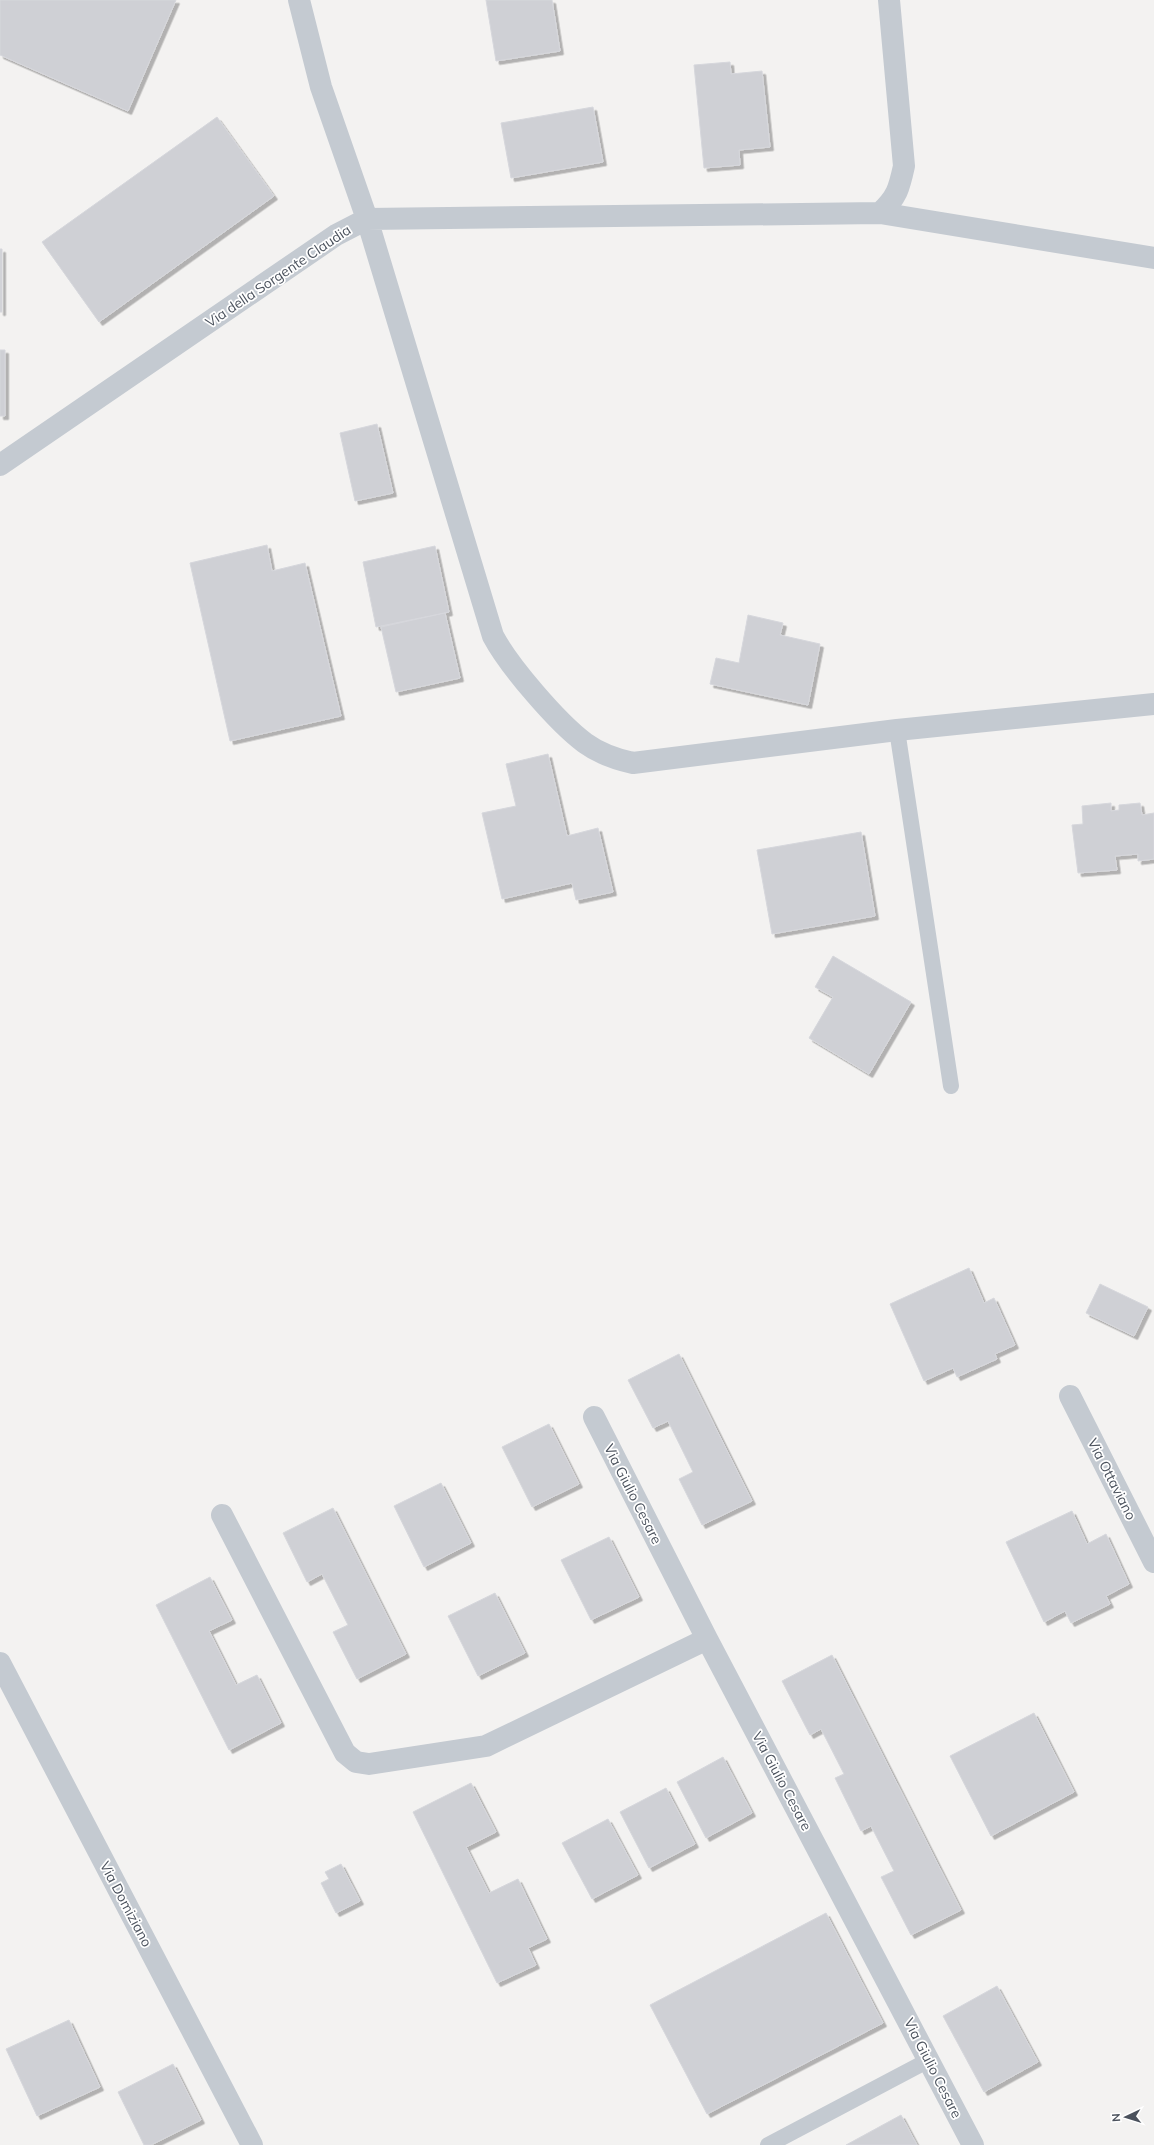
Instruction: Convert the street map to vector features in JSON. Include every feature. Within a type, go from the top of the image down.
[{"type":"street","name":"Via della Sorgente Claudia","points":[[0,465],[336,235],[367,219],[323,94],[308,41],[299,0]]},
{"type":"street","points":[[880,213],[893,201],[900,189],[904,166],[889,0]]},
{"type":"street","points":[[1154,258],[880,213],[367,219],[493,636],[500,650],[550,710],[585,743],[610,758],[633,763],[897,730],[1154,704]]},
{"type":"street","name":"Via Ottaviano","points":[[1070,1396],[1154,1562]]},
{"type":"street","name":"Via Giulio Cesare","points":[[594,1417],[707,1639],[973,2145]]},
{"type":"street","points":[[222,1515],[345,1753],[356,1762],[369,1764],[486,1746],[707,1639]]},
{"type":"street","name":"Via Domiziano","points":[[0,1663],[252,2145]]},
{"type":"lane","points":[[897,730],[951,1086]]},
{"type":"lane","points":[[768,2145],[929,2060]]},
{"type":"building","points":[[0,0],[176,0],[128,111],[0,55]]},
{"type":"building","points":[[486,0],[552,0],[560,51],[496,61]]},
{"type":"building","points":[[730,62],[731,74],[762,71],[770,147],[739,150],[740,165],[704,168],[694,65]]},
{"type":"building","points":[[593,107],[603,162],[511,178],[501,123]]},
{"type":"building","points":[[217,117],[274,196],[99,322],[42,242]]},
{"type":"building","points":[[0,249],[2,249],[2,312],[0,312]]},
{"type":"building","points":[[0,350],[5,350],[5,416],[0,416]]},
{"type":"building","points":[[377,424],[393,493],[355,501],[340,433]]},
{"type":"building","points":[[267,545],[272,571],[305,563],[341,716],[230,741],[190,563]]},
{"type":"building","points":[[435,546],[449,612],[376,627],[363,562]]},
{"type":"building","points":[[445,613],[460,678],[396,692],[381,627]]},
{"type":"building","points":[[748,615],[783,623],[780,635],[820,644],[808,705],[710,684],[716,658],[739,663]]},
{"type":"building","points":[[548,754],[567,836],[598,828],[613,892],[576,900],[572,883],[502,899],[482,813],[516,806],[506,764]]},
{"type":"building","points":[[1111,803],[1111,811],[1119,810],[1119,805],[1140,803],[1142,815],[1154,813],[1154,859],[1138,861],[1138,854],[1115,856],[1117,870],[1078,873],[1072,825],[1083,824],[1082,806]]},
{"type":"building","points":[[861,832],[875,916],[772,934],[757,850]]},
{"type":"building","points":[[833,956],[911,1002],[869,1074],[809,1038],[833,997],[815,987]]},
{"type":"building","points":[[969,1268],[984,1303],[994,1298],[1015,1345],[995,1354],[997,1359],[957,1377],[953,1368],[924,1381],[890,1304]]},
{"type":"building","points":[[1100,1284],[1148,1307],[1134,1336],[1086,1313]]},
{"type":"building","points":[[679,1354],[752,1501],[702,1525],[679,1479],[693,1472],[668,1421],[653,1428],[628,1380]]},
{"type":"building","points":[[549,1424],[579,1484],[532,1507],[502,1447]]},
{"type":"building","points":[[441,1483],[471,1543],[424,1567],[394,1506]]},
{"type":"building","points":[[333,1508],[406,1654],[357,1679],[333,1632],[348,1625],[322,1574],[307,1582],[283,1533]]},
{"type":"building","points":[[1072,1511],[1087,1544],[1106,1534],[1129,1584],[1106,1596],[1110,1604],[1071,1623],[1065,1611],[1044,1622],[1006,1542]]},
{"type":"building","points":[[609,1537],[639,1597],[591,1620],[561,1560]]},
{"type":"building","points":[[210,1577],[232,1620],[209,1631],[236,1685],[257,1675],[281,1723],[229,1750],[156,1605]]},
{"type":"building","points":[[495,1593],[525,1653],[478,1676],[448,1616]]},
{"type":"building","points":[[832,1655],[961,1910],[911,1935],[881,1877],[894,1871],[871,1826],[861,1831],[835,1778],[844,1774],[821,1729],[810,1735],[782,1681]]},
{"type":"building","points":[[1034,1713],[1074,1792],[991,1836],[950,1756]]},
{"type":"building","points":[[723,1757],[752,1813],[706,1838],[677,1782]]},
{"type":"building","points":[[471,1783],[496,1832],[466,1847],[489,1893],[518,1879],[547,1939],[528,1948],[536,1965],[497,1983],[413,1812]]},
{"type":"building","points":[[666,1788],[695,1844],[649,1868],[620,1812]]},
{"type":"building","points":[[608,1819],[638,1875],[592,1899],[562,1843]]},
{"type":"building","points":[[341,1864],[360,1901],[336,1913],[321,1883],[329,1879],[325,1872]]},
{"type":"building","points":[[826,1913],[883,2023],[707,2114],[650,2005]]},
{"type":"building","points":[[997,1986],[1038,2062],[984,2092],[943,2016]]},
{"type":"building","points":[[69,2020],[100,2087],[37,2116],[6,2049]]},
{"type":"building","points":[[173,2064],[201,2120],[151,2145],[144,2145],[118,2092]]},
{"type":"building","points":[[901,2115],[917,2145],[846,2145]]}]
